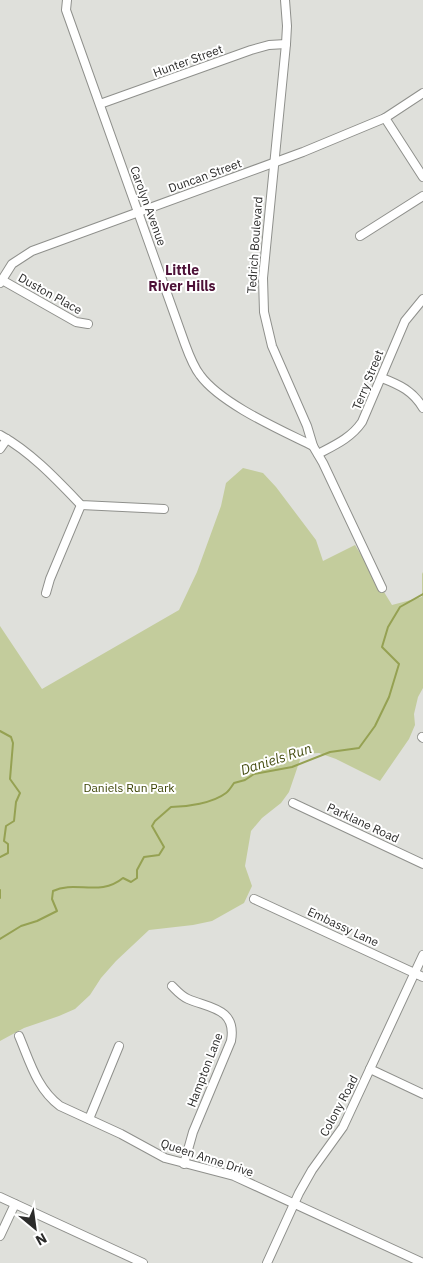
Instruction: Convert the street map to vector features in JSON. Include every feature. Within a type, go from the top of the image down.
[{"type":"street","name":"Carolyn Avenue","points":[[67,0],[66,10],[184,344],[200,375],[213,389],[234,403],[313,446]]},
{"type":"street","name":"Tedrich Boulevard","points":[[285,0],[286,44],[263,278],[264,312],[272,346],[307,426],[313,446],[382,588]]},
{"type":"street","name":"Hunter Street","points":[[100,104],[252,50],[269,45],[286,44]]},
{"type":"street","name":"Duncan Street","points":[[1,282],[12,264],[32,251],[274,163],[385,118],[423,93]]},
{"type":"street","points":[[385,118],[423,177]]},
{"type":"street","points":[[360,236],[423,196]]},
{"type":"street","name":"Duston Place","points":[[1,282],[76,322],[88,324]]},
{"type":"street","name":"Terry Street","points":[[318,454],[344,440],[358,428],[366,415],[405,321],[423,299]]},
{"type":"street","points":[[382,378],[408,390],[423,408]]},
{"type":"street","points":[[0,449],[3,437],[32,458],[81,505],[164,509]]},
{"type":"street","points":[[46,593],[50,578],[81,505]]},
{"type":"street","name":"Parklane Road","points":[[293,803],[423,864]]},
{"type":"street","name":"Embassy Lane","points":[[254,899],[423,977]]},
{"type":"street","name":"Colony Road","points":[[267,1263],[312,1170],[343,1127],[423,955]]},
{"type":"street","name":"Hampton Lane","points":[[172,986],[189,999],[220,1010],[227,1018],[231,1030],[231,1041],[193,1132],[184,1164]]},
{"type":"street","name":"Queen Anne Drive","points":[[19,1036],[37,1080],[46,1093],[60,1106],[121,1134],[158,1155],[184,1164],[234,1176],[423,1263]]},
{"type":"street","points":[[89,1119],[119,1046]]},
{"type":"street","points":[[370,1069],[423,1094]]},
{"type":"street","points":[[0,1197],[143,1263]]},
{"type":"street","points":[[0,1236],[14,1204]]},
{"type":"green space","name":"Daniels Run Park","points":[[243,468],[263,473],[276,487],[316,540],[323,561],[355,545],[392,605],[422,597],[423,572],[423,688],[418,697],[414,714],[415,725],[409,739],[380,781],[336,759],[319,753],[302,754],[289,792],[281,803],[262,818],[251,831],[245,866],[252,886],[244,903],[212,921],[149,930],[116,961],[101,978],[90,995],[75,1009],[24,1028],[0,1041],[0,626],[42,689],[179,610],[197,572],[221,506],[226,483]]},
{"type":"waterway","name":"Daniels Run","points":[[0,939],[21,926],[37,921],[57,911],[52,899],[53,891],[70,887],[97,888],[114,884],[123,878],[131,882],[137,878],[137,870],[144,857],[159,855],[164,847],[152,826],[171,807],[207,802],[227,792],[234,783],[245,780],[254,774],[292,767],[330,752],[359,748],[375,726],[389,697],[399,664],[382,647],[388,627],[400,607],[423,594]]},
{"type":"waterway","points":[[0,731],[11,737],[13,743],[10,779],[20,793],[16,802],[14,821],[6,826],[4,841],[8,844],[8,853],[0,857]]},
{"type":"waterway","points":[[0,890],[0,898]]},
{"type":"district","name":"Little River Hills","points":[[182,278]]}]
